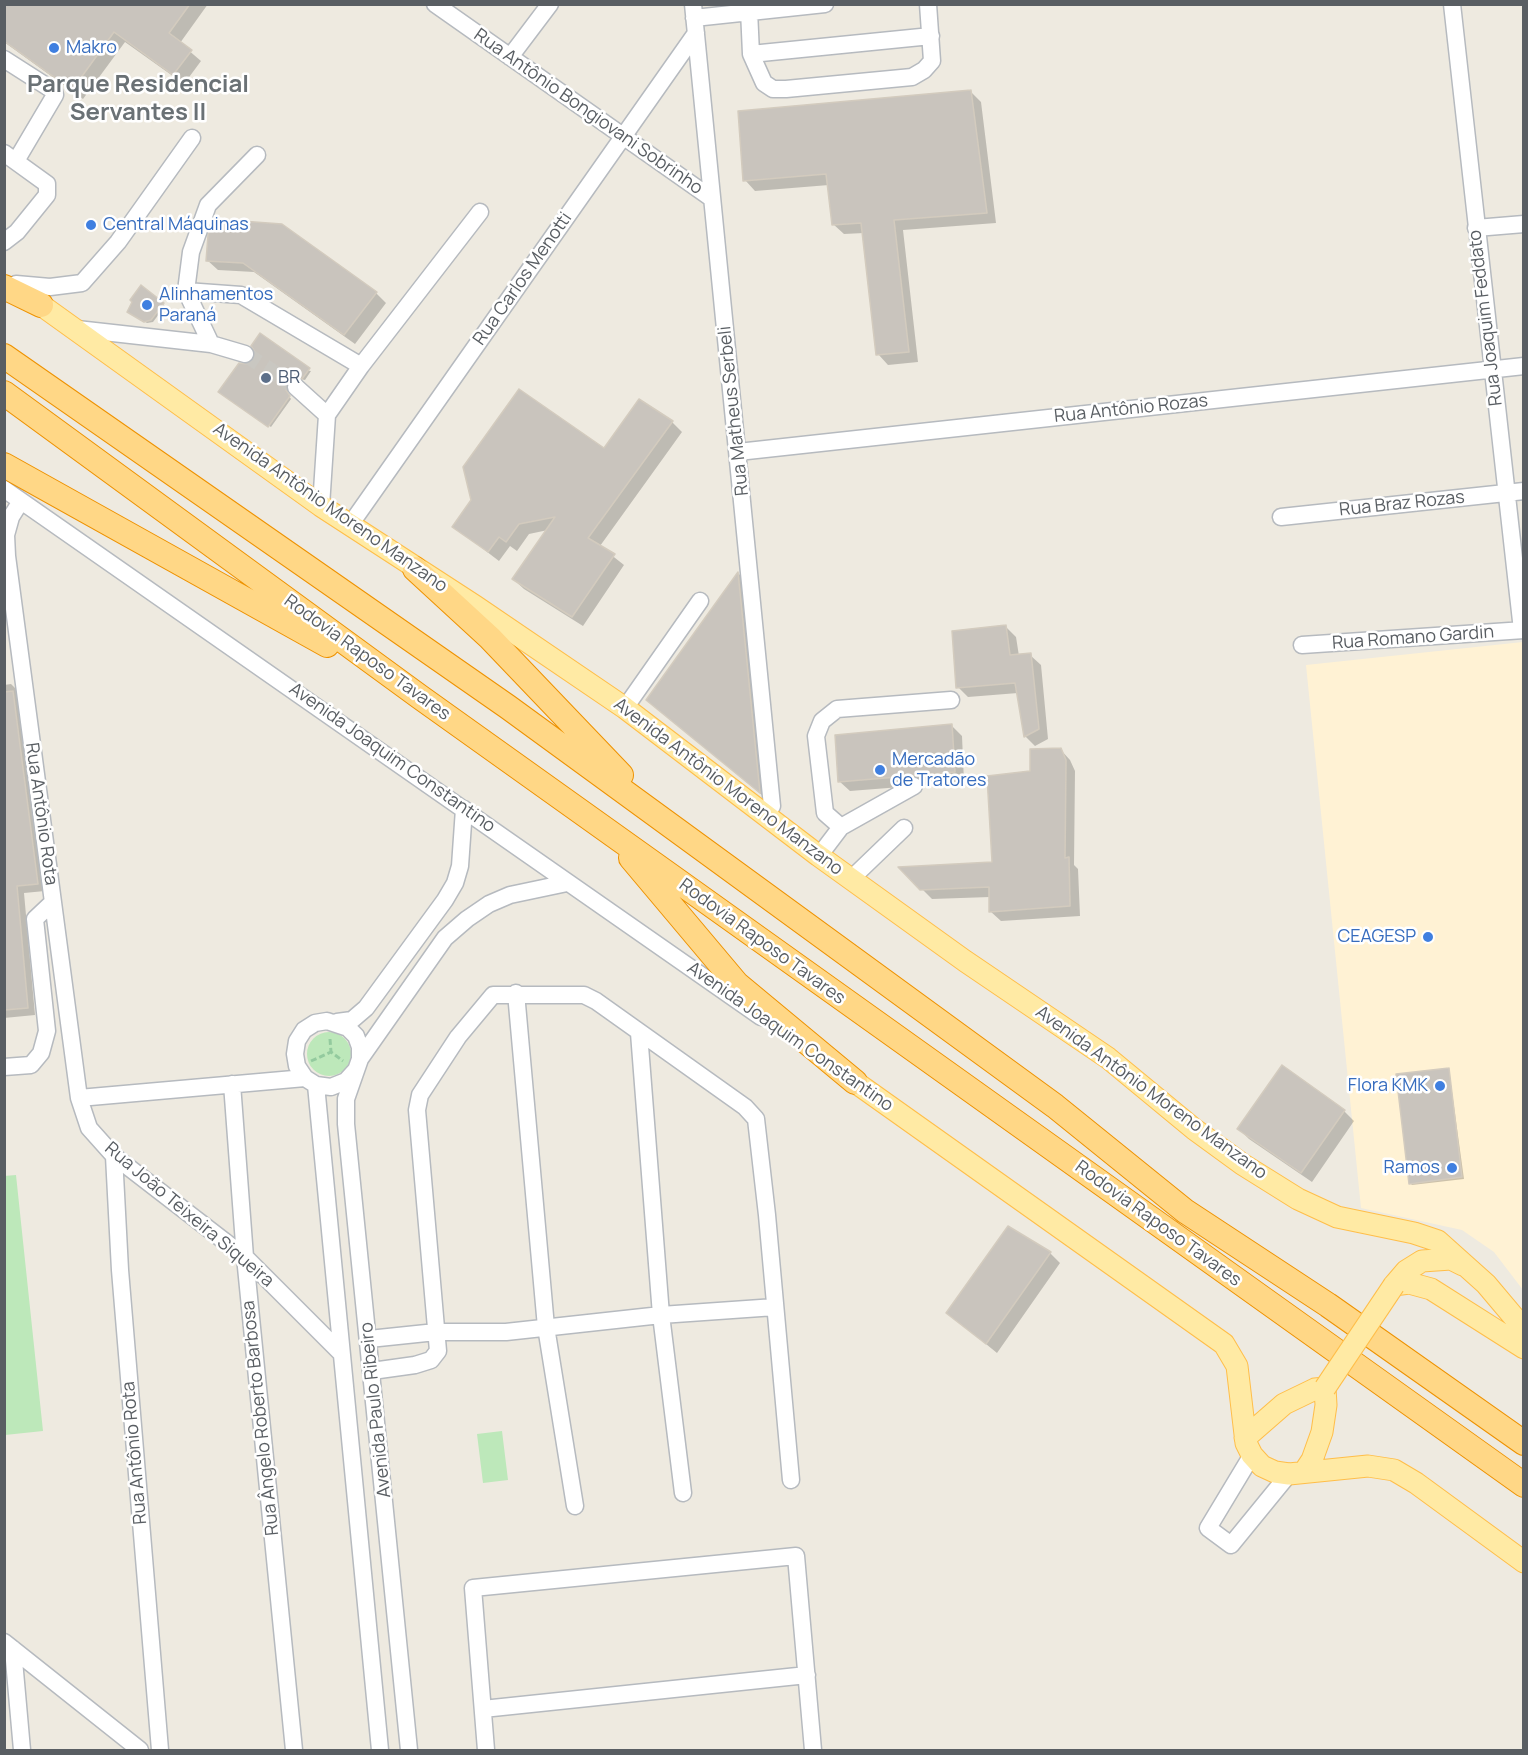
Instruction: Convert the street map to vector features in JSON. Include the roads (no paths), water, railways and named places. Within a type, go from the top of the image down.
[{"type":"highway","points":[[8,283],[41,305]]},
{"type":"highway","name":"Rodovia Raposo Tavares","points":[[4,356],[508,707],[1055,1106],[1185,1211],[1328,1305],[1524,1443]]},
{"type":"highway","name":"Rodovia Raposo Tavares","points":[[4,393],[420,697],[1524,1485]]},
{"type":"highway","points":[[4,465],[420,697]]},
{"type":"highway","points":[[415,569],[490,638],[616,772],[781,906]]},
{"type":"highway","points":[[613,835],[737,984],[855,1082]]},
{"type":"main road","name":"Avenida Antônio Moreno Manzano","points":[[41,305],[321,506],[475,606],[625,708],[819,856],[1108,1058],[1194,1129],[1242,1164],[1298,1198],[1337,1217],[1414,1233],[1438,1241],[1485,1284],[1524,1329]]},
{"type":"main road","name":"Avenida Joaquim Constantino","points":[[855,1082],[1224,1344],[1237,1366],[1248,1447]]},
{"type":"main road","name":"Avenida Antônio Moreno Manzano","points":[[1325,1388],[1394,1285],[1406,1271],[1432,1259],[1451,1259],[1463,1265]]},
{"type":"main road","points":[[1394,1285],[1409,1283],[1431,1289],[1524,1348]]},
{"type":"main road","points":[[1297,1473],[1318,1446],[1326,1405],[1325,1388],[1315,1389],[1284,1404],[1248,1447],[1269,1470],[1297,1473],[1368,1466],[1394,1470],[1416,1483],[1524,1562]]},
{"type":"street","name":"Rua Antônio Bongiovani Sobrinho","points":[[435,4],[711,198]]},
{"type":"street","points":[[510,57],[550,4]]},
{"type":"street","points":[[694,18],[749,10],[825,4]]},
{"type":"street","points":[[749,10],[751,54],[764,83],[773,89],[786,89],[912,77],[924,70],[932,61],[928,4]]},
{"type":"street","name":"Rua Joaquim Feddato","points":[[1452,4],[1492,369],[1515,492],[1523,630]]},
{"type":"street","name":"Rua Carlos Menotti","points":[[350,525],[623,136],[694,18]]},
{"type":"street","name":"Rua Matheus Serbeli","points":[[694,18],[772,806],[766,817]]},
{"type":"street","points":[[751,54],[931,36]]},
{"type":"street","points":[[4,59],[54,91],[56,95],[10,157],[47,184],[47,195],[17,232],[4,242]]},
{"type":"street","points":[[8,283],[50,287],[82,283],[118,242],[192,138]]},
{"type":"street","points":[[211,344],[186,291],[190,252],[208,205],[257,154]]},
{"type":"street","points":[[321,506],[327,415],[361,366],[480,212]]},
{"type":"street","points":[[1476,228],[1524,224]]},
{"type":"street","points":[[186,291],[241,295],[361,366]]},
{"type":"street","points":[[76,329],[211,344],[245,354]]},
{"type":"street","name":"Rua Antônio Rozas","points":[[738,452],[1524,366]]},
{"type":"street","points":[[296,387],[327,415]]},
{"type":"street","name":"Avenida Joaquim Constantino","points":[[4,489],[855,1082]]},
{"type":"street","name":"Rua Braz Rozas","points":[[1281,517],[1515,492]]},
{"type":"street","name":"Rua Antônio Rota","points":[[21,501],[11,517],[6,535],[7,556],[79,1098],[89,1128]]},
{"type":"street","points":[[625,708],[700,602]]},
{"type":"street","name":"Rua Romano Gardin","points":[[1302,645],[1523,630]]},
{"type":"street","points":[[841,827],[825,813],[816,736],[822,721],[837,709],[951,700]]},
{"type":"street","points":[[819,856],[841,827],[914,786]]},
{"type":"street","points":[[380,1750],[340,1352],[306,1076],[295,1054],[297,1041],[304,1030],[315,1023],[352,1020],[366,1008],[446,900],[455,883],[460,866],[464,809]]},
{"type":"street","points":[[852,878],[904,828]]},
{"type":"street","name":"Avenida Paulo Ribeiro","points":[[409,1750],[346,1124],[346,1099],[358,1065],[446,938],[467,919],[489,904],[510,895],[567,883]]},
{"type":"street","points":[[4,1067],[31,1065],[41,1053],[47,1031],[35,919],[53,902]]},
{"type":"street","points":[[516,993],[546,1327],[575,1506]]},
{"type":"street","points":[[372,1371],[431,1360],[438,1351],[418,1101],[458,1036],[487,999],[493,995],[516,993],[584,995],[592,998],[750,1111],[756,1119],[763,1167],[791,1480]]},
{"type":"street","points":[[79,1098],[306,1076],[332,1087],[346,1081],[358,1065],[360,1047],[356,1036],[337,1022]]},
{"type":"street","points":[[639,1033],[661,1315],[683,1493]]},
{"type":"street","name":"Rua Ângelo Roberto Barbosa","points":[[232,1084],[244,1257],[294,1750]]},
{"type":"street","name":"Rua João Teixeira Siqueira","points":[[89,1128],[114,1156],[244,1257],[340,1352]]},
{"type":"street","name":"Rua Antônio Rota","points":[[114,1156],[121,1282],[160,1750]]},
{"type":"street","points":[[369,1339],[436,1332],[506,1332],[661,1315],[775,1307]]},
{"type":"street","points":[[1248,1447],[1208,1528],[1231,1545],[1297,1473]]},
{"type":"street","points":[[486,1750],[473,1588],[796,1556],[813,1750]]},
{"type":"street","points":[[9,1646],[22,1750]]},
{"type":"street","points":[[9,1646],[140,1750]]},
{"type":"street","points":[[483,1709],[807,1675]]},
{"type":"tunnel","points":[[245,354],[296,387]]},
{"type":"place","name":"Makro","points":[[54,48]]},
{"type":"place","name":"Central Máquinas","points":[[91,225]]},
{"type":"place","name":"Alinhamentos Paraná","points":[[147,305]]},
{"type":"place","name":"BR","points":[[266,378]]},
{"type":"place","name":"Mercadão de Tratores","points":[[880,770]]},
{"type":"place","name":"CEAGESP","points":[[1428,937]]},
{"type":"place","name":"Flora KMK","points":[[1440,1086]]},
{"type":"place","name":"Ramos","points":[[1452,1168]]},
{"type":"district","name":"Parque Residencial Servantes II","points":[[138,99]]}]
